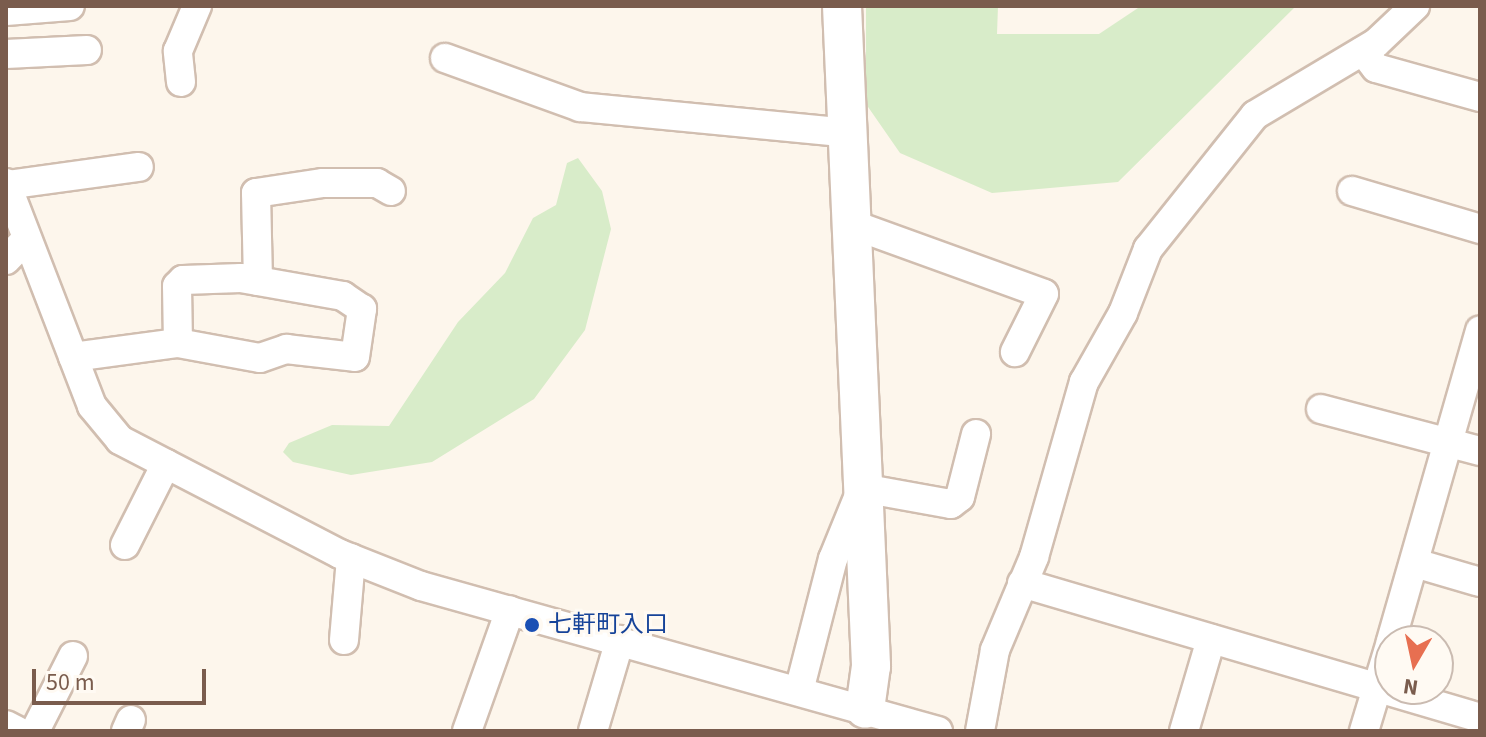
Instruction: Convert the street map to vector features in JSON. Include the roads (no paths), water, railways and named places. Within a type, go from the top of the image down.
[{"type":"street","points":[[6,11],[70,6]]},
{"type":"street","points":[[181,82],[178,51],[197,6]]},
{"type":"street","points":[[842,6],[862,488],[871,666],[878,718]]},
{"type":"street","points":[[980,731],[995,650],[1022,583],[1084,382],[1123,313],[1148,249],[1255,115],[1363,51],[1415,6]]},
{"type":"street","points":[[6,54],[87,50]]},
{"type":"street","points":[[1363,51],[1376,68],[1480,97]]},
{"type":"street","points":[[445,58],[580,107],[848,133]]},
{"type":"street","points":[[139,167],[6,184],[16,228],[100,422],[166,464],[351,558],[510,610],[799,691],[878,718],[938,731]]},
{"type":"street","points":[[258,281],[256,193],[323,183],[377,183],[391,191]]},
{"type":"street","points":[[1352,191],[1480,229]]},
{"type":"street","points":[[851,224],[1044,294],[1015,352]]},
{"type":"street","points":[[6,260],[16,228]]},
{"type":"street","points":[[73,357],[178,343],[260,358],[286,349],[361,353],[362,309],[352,299],[258,281],[183,280],[177,286],[178,343]]},
{"type":"street","points":[[1396,625],[1480,330]]},
{"type":"street","points":[[1321,409],[1448,440],[1480,451]]},
{"type":"street","points":[[862,488],[951,504],[960,497],[976,434]]},
{"type":"street","points":[[125,545],[166,464]]},
{"type":"street","points":[[799,691],[833,559],[862,488]]},
{"type":"street","points":[[344,640],[351,558]]},
{"type":"street","points":[[1415,563],[1480,582]]},
{"type":"street","points":[[1022,583],[1374,687]]},
{"type":"street","points":[[467,731],[510,610]]},
{"type":"street","points":[[1184,731],[1211,639]]},
{"type":"street","points":[[593,731],[620,640]]},
{"type":"street","points":[[35,731],[73,656]]},
{"type":"street","points":[[1364,731],[1374,698]]},
{"type":"street","points":[[1435,705],[1480,718]]},
{"type":"street","points":[[6,725],[18,731]]},
{"type":"waterway","points":[[1211,148],[1236,117]]},
{"type":"place","name":"七軒町入口","points":[[532,625]]}]
